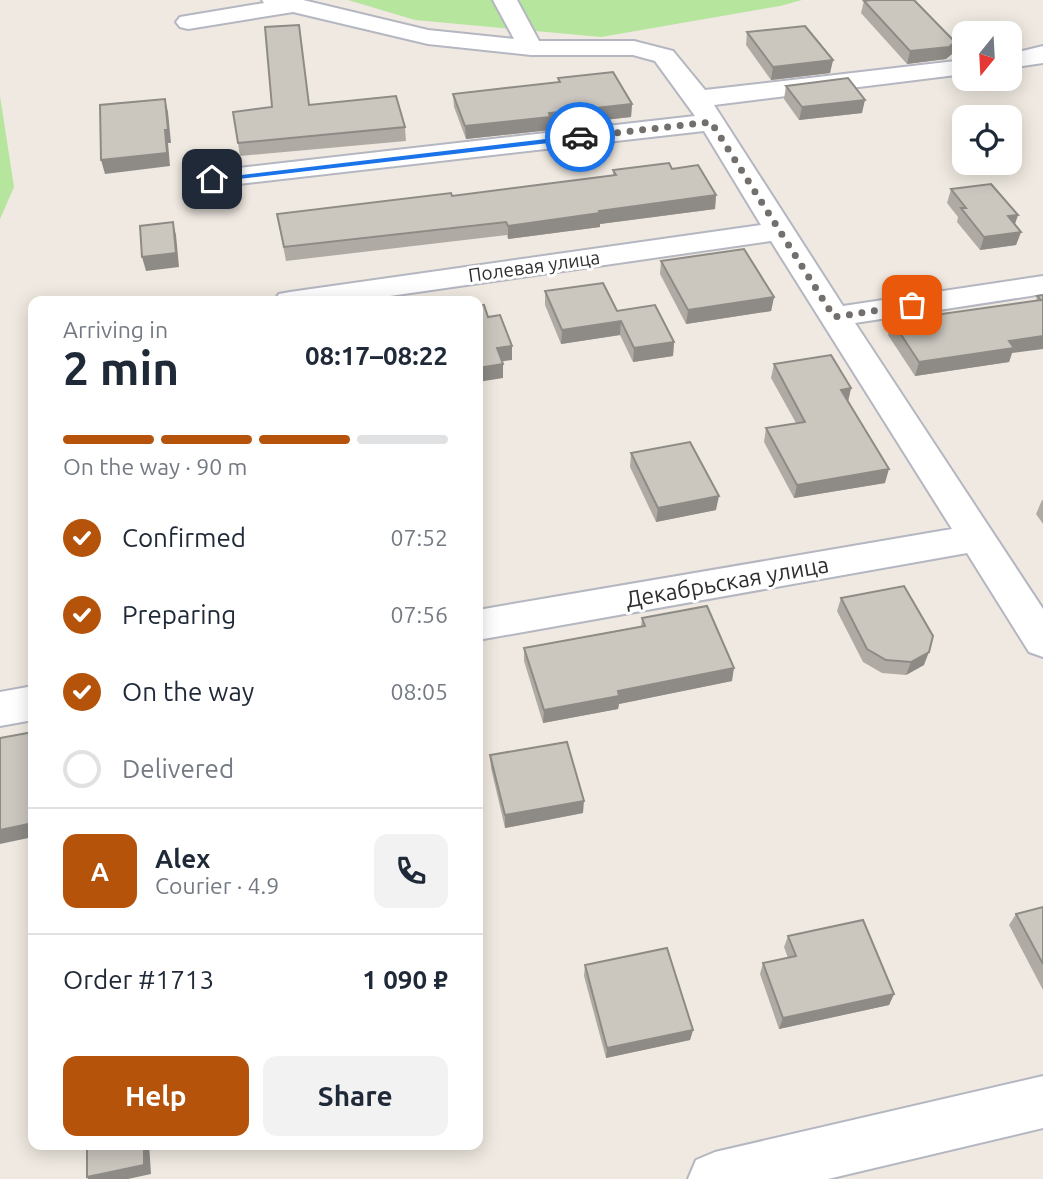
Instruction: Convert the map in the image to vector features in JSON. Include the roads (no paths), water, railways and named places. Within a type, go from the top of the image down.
[{"type":"street","points":[[505,0],[531,48]]},
{"type":"street","points":[[188,22],[283,3],[428,37],[531,48],[634,48],[664,56],[704,111],[1043,641]]},
{"type":"street","points":[[1022,60],[1034,58],[1043,53]]},
{"type":"street","points":[[212,179],[704,111],[952,69]]},
{"type":"street","name":"Полевая улица","points":[[325,296],[779,231]]},
{"type":"street","points":[[834,317],[1043,285]]},
{"type":"street","name":"Декабрьская улица","points":[[483,624],[976,538]]},
{"type":"street","points":[[0,709],[28,704]]},
{"type":"street","points":[[715,1179],[1043,1102]]}]
